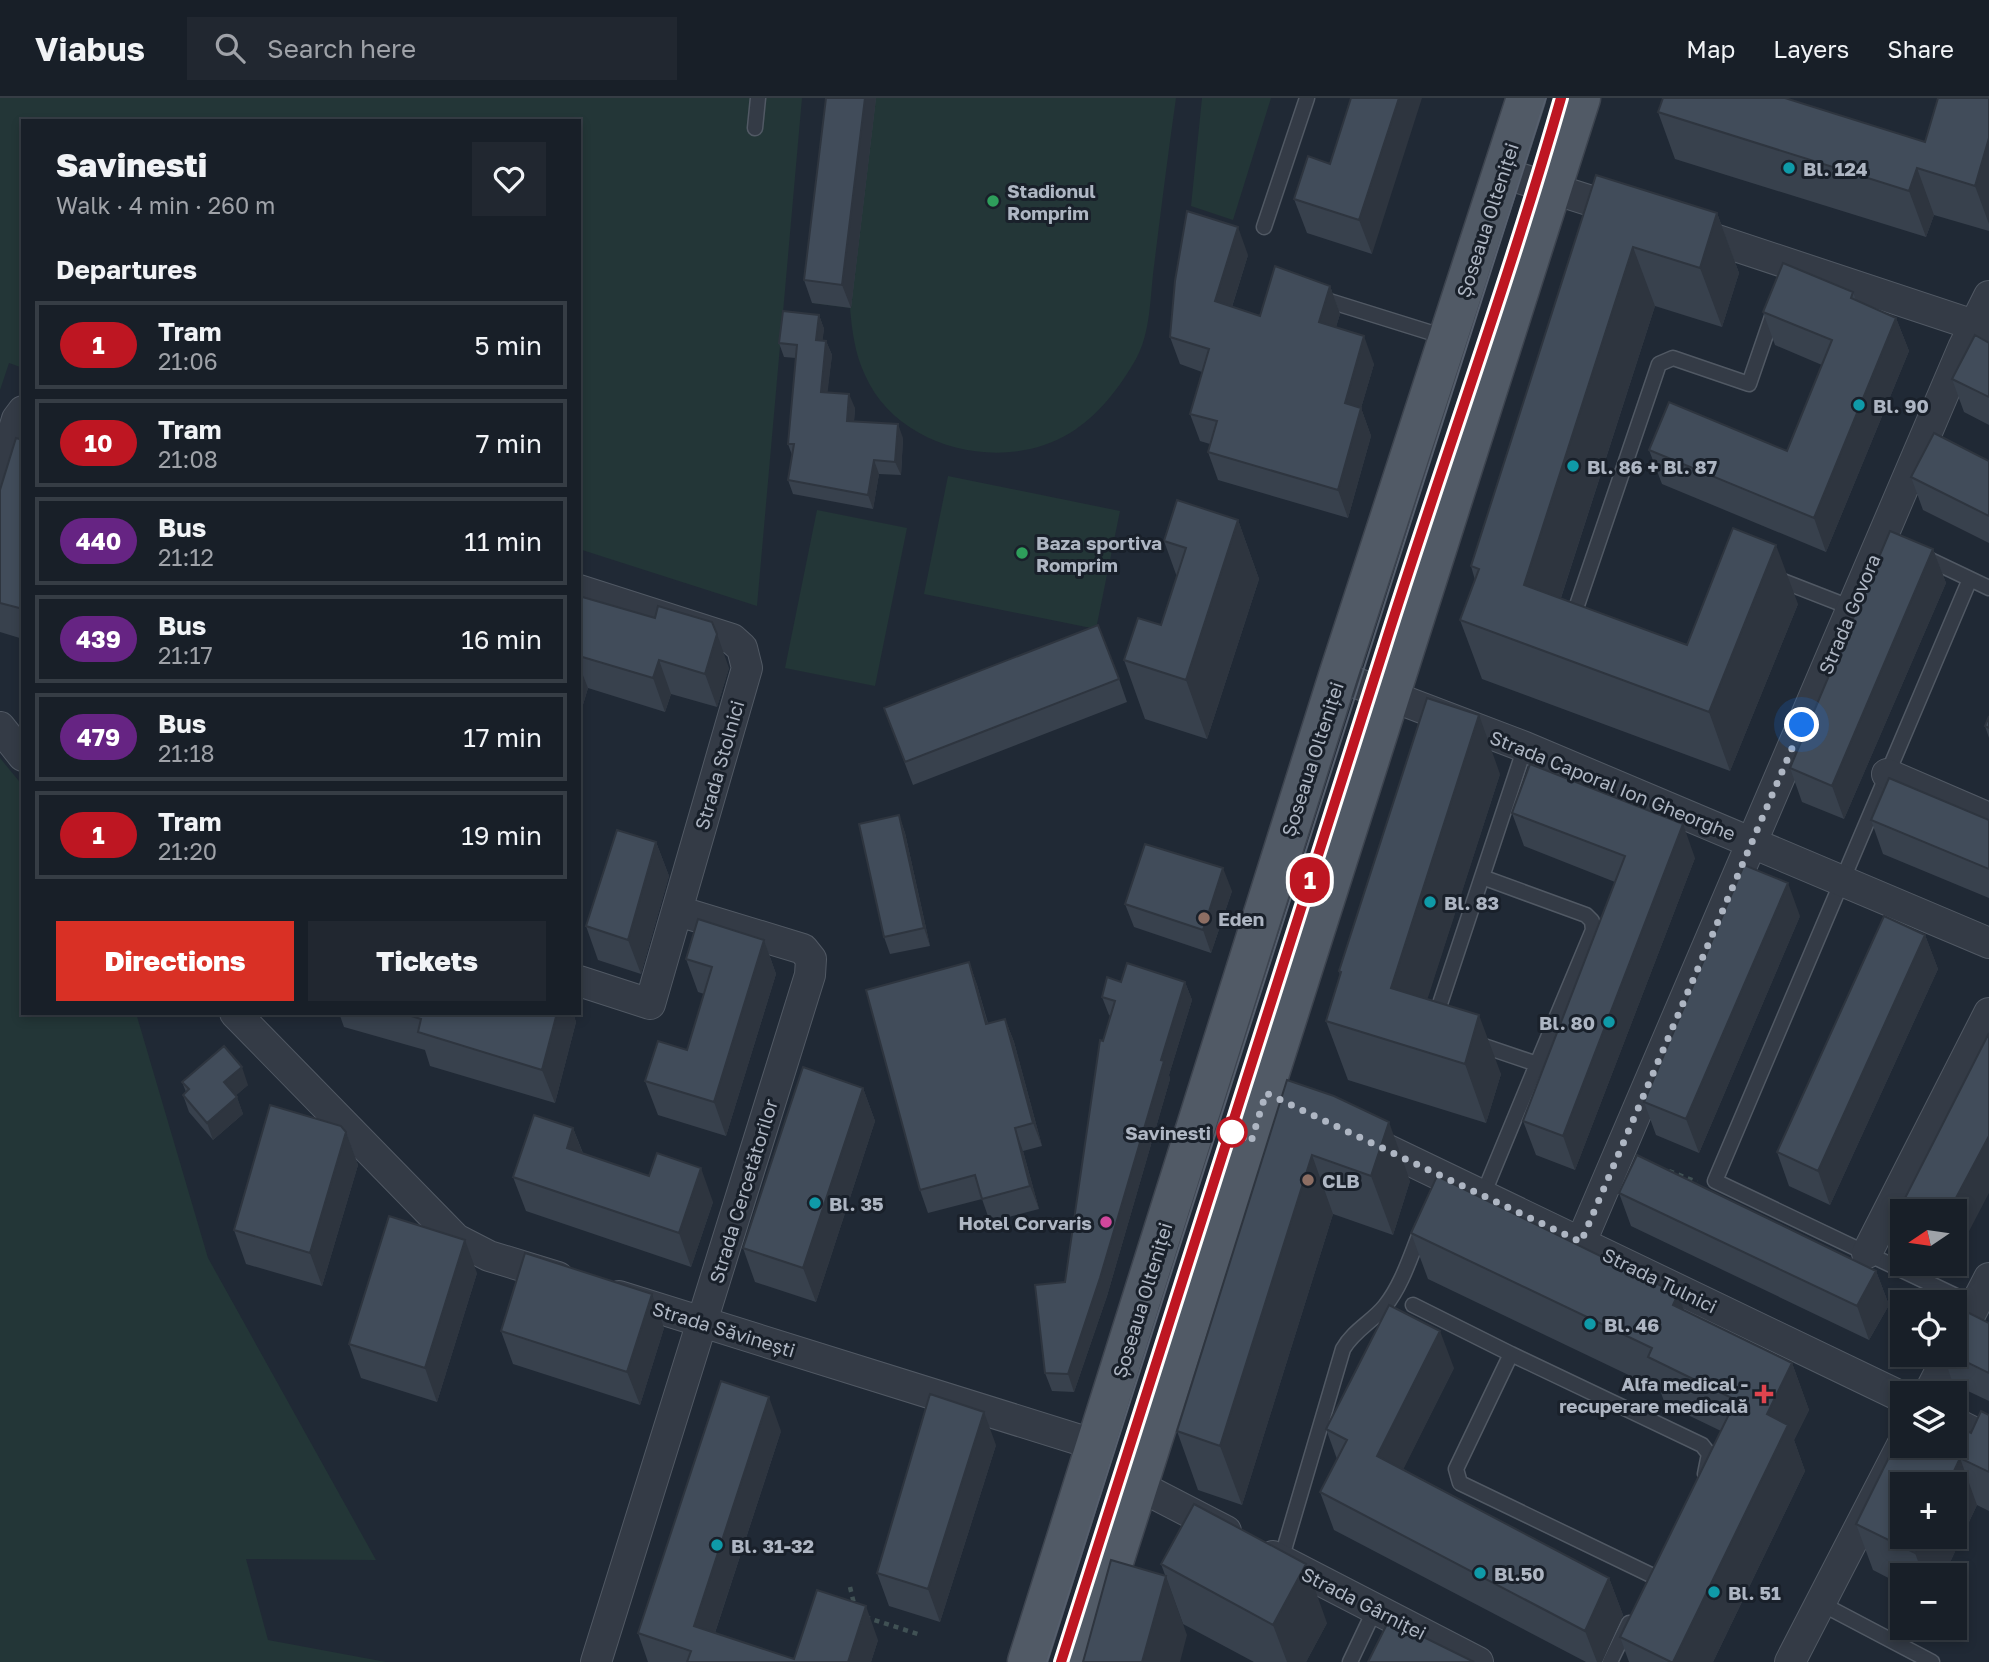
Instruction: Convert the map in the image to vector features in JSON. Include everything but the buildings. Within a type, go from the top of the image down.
[{"type":"main road","name":"Șoseaua Olteniței","points":[[1027,1662],[1338,676],[1526,98]]},
{"type":"main road","points":[[1082,1662],[1139,1486],[1277,1098],[1391,694],[1581,98]]},
{"type":"street","points":[[1503,173],[1657,221],[1789,268],[1981,326]]},
{"type":"street","name":"Strada Govora","points":[[1581,1242],[1852,608],[1895,543],[1933,434],[1981,326],[1989,296]]},
{"type":"street","points":[[0,475],[21,414]]},
{"type":"street","name":"Strada Stolnici","points":[[581,591],[732,639],[742,648],[746,657],[747,668],[678,911]]},
{"type":"street","name":"Strada Caporal Ion Gheorghe","points":[[1338,676],[1525,747],[1989,943]]},
{"type":"street","points":[[0,727],[21,753]]},
{"type":"street","points":[[1887,774],[1989,818]]},
{"type":"street","points":[[581,982],[650,1004],[678,911]]},
{"type":"street","name":"Strada Cercetătorilor","points":[[596,1662],[810,975],[811,959],[803,949],[678,911]]},
{"type":"street","points":[[1867,1253],[1989,1013]]},
{"type":"street","name":"Strada Săvinești","points":[[237,1015],[456,1239],[489,1255],[1096,1445]]},
{"type":"street","name":"Strada Tulnici","points":[[1345,1130],[1437,1194],[1483,1195],[1890,1391]]},
{"type":"street","points":[[1967,1328],[1982,1309],[1989,1278]]},
{"type":"street","points":[[1967,1429],[1989,1440]]},
{"type":"street","points":[[1790,1662],[1895,1458]]},
{"type":"street","name":"Strada Gârniței","points":[[1139,1486],[1478,1662]]},
{"type":"lane","points":[[755,128],[758,98]]},
{"type":"lane","points":[[1265,227],[1307,98]]},
{"type":"lane","points":[[1323,299],[1449,339]]},
{"type":"lane","points":[[1578,638],[1572,631],[1571,623],[1659,365],[1673,358],[1749,384],[1779,299]]},
{"type":"lane","points":[[1895,543],[1989,588]]},
{"type":"lane","points":[[1762,573],[1852,608]]},
{"type":"lane","points":[[1970,579],[1715,1181],[1982,1309]]},
{"type":"lane","points":[[1440,1031],[1435,1026],[1436,1018],[1525,747]]},
{"type":"lane","points":[[1482,877],[1586,915],[1592,921],[1593,929],[1483,1195]]},
{"type":"lane","points":[[1464,1039],[1537,1064]]},
{"type":"lane","points":[[1281,1560],[1343,1349],[1352,1333],[1383,1308],[1392,1296],[1437,1194]]},
{"type":"lane","points":[[1413,1305],[1702,1445],[1709,1454],[1709,1465],[1698,1487]]},
{"type":"lane","points":[[1511,1354],[1456,1469],[1460,1483],[1653,1577]]},
{"type":"lane","points":[[1820,1603],[1932,1662]]},
{"type":"lane","points":[[1350,1662],[1376,1609]]},
{"type":"lane","points":[[1610,1662],[1634,1613]]},
{"type":"path","points":[[1620,1152],[1698,1182],[1715,1181]]},
{"type":"path","points":[[850,1587],[857,1615],[921,1635]]},
{"type":"shaded area","points":[[0,98],[802,98],[757,606],[581,550],[581,119],[21,119],[21,367],[9,363],[0,390]]},
{"type":"shaded area","name":"Stadionul Romprim","points":[[837,98],[1176,98],[1145,337],[1123,380],[1099,409],[1080,426],[1043,445],[1014,452],[984,452],[954,447],[926,437],[901,421],[880,400],[859,359],[850,308],[812,303]]},
{"type":"shaded area","points":[[1202,98],[1271,98],[1233,220],[1191,206]]},
{"type":"shaded area","name":"Baza sportiva Romprim","points":[[948,476],[1120,511],[1096,629],[924,594]]},
{"type":"shaded area","points":[[817,510],[907,528],[875,686],[785,668]]},
{"type":"shaded area","points":[[0,758],[21,784],[21,1015],[137,1015],[208,1258],[376,1560],[246,1559],[268,1640],[386,1662],[0,1662]]},
{"type":"tram line","points":[[1047,1662],[1546,98]]},
{"type":"tram line","points":[[1061,1662],[1218,1177],[1385,645],[1536,184],[1561,98]]},
{"type":"tram line","name":"1","points":[[1061,1662],[1218,1177],[1385,645],[1536,184],[1561,98]]},
{"type":"place","name":"Bl. 124","points":[[1789,168]]},
{"type":"place","name":"Stadionul Romprim","points":[[993,201]]},
{"type":"place","name":"Bl. 90","points":[[1859,405]]},
{"type":"place","name":"Bl. 86 + Bl. 87","points":[[1573,466]]},
{"type":"place","name":"Baza sportiva Romprim","points":[[1022,553]]},
{"type":"place","name":"Bl. 83","points":[[1430,902]]},
{"type":"place","name":"Eden","points":[[1204,918]]},
{"type":"place","name":"Bl. 80","points":[[1609,1022]]},
{"type":"place","name":"Savinesti","points":[[1232,1132]]},
{"type":"place","name":"CLB","points":[[1308,1180]]},
{"type":"place","name":"Bl. 35","points":[[815,1203]]},
{"type":"place","name":"Hotel Corvaris","points":[[1106,1222]]},
{"type":"place","name":"Bl. 46","points":[[1590,1324]]},
{"type":"place","name":"Alfa medical - recuperare medicală","points":[[1764,1394]]},
{"type":"place","name":"Bl. 31-32","points":[[717,1545]]},
{"type":"place","name":"Bl.50","points":[[1480,1573]]},
{"type":"place","name":"Bl. 51","points":[[1714,1592]]},
{"type":"route","points":[[1232,1132],[1251,1142],[1266,1093],[1581,1242],[1802,725]]}]
